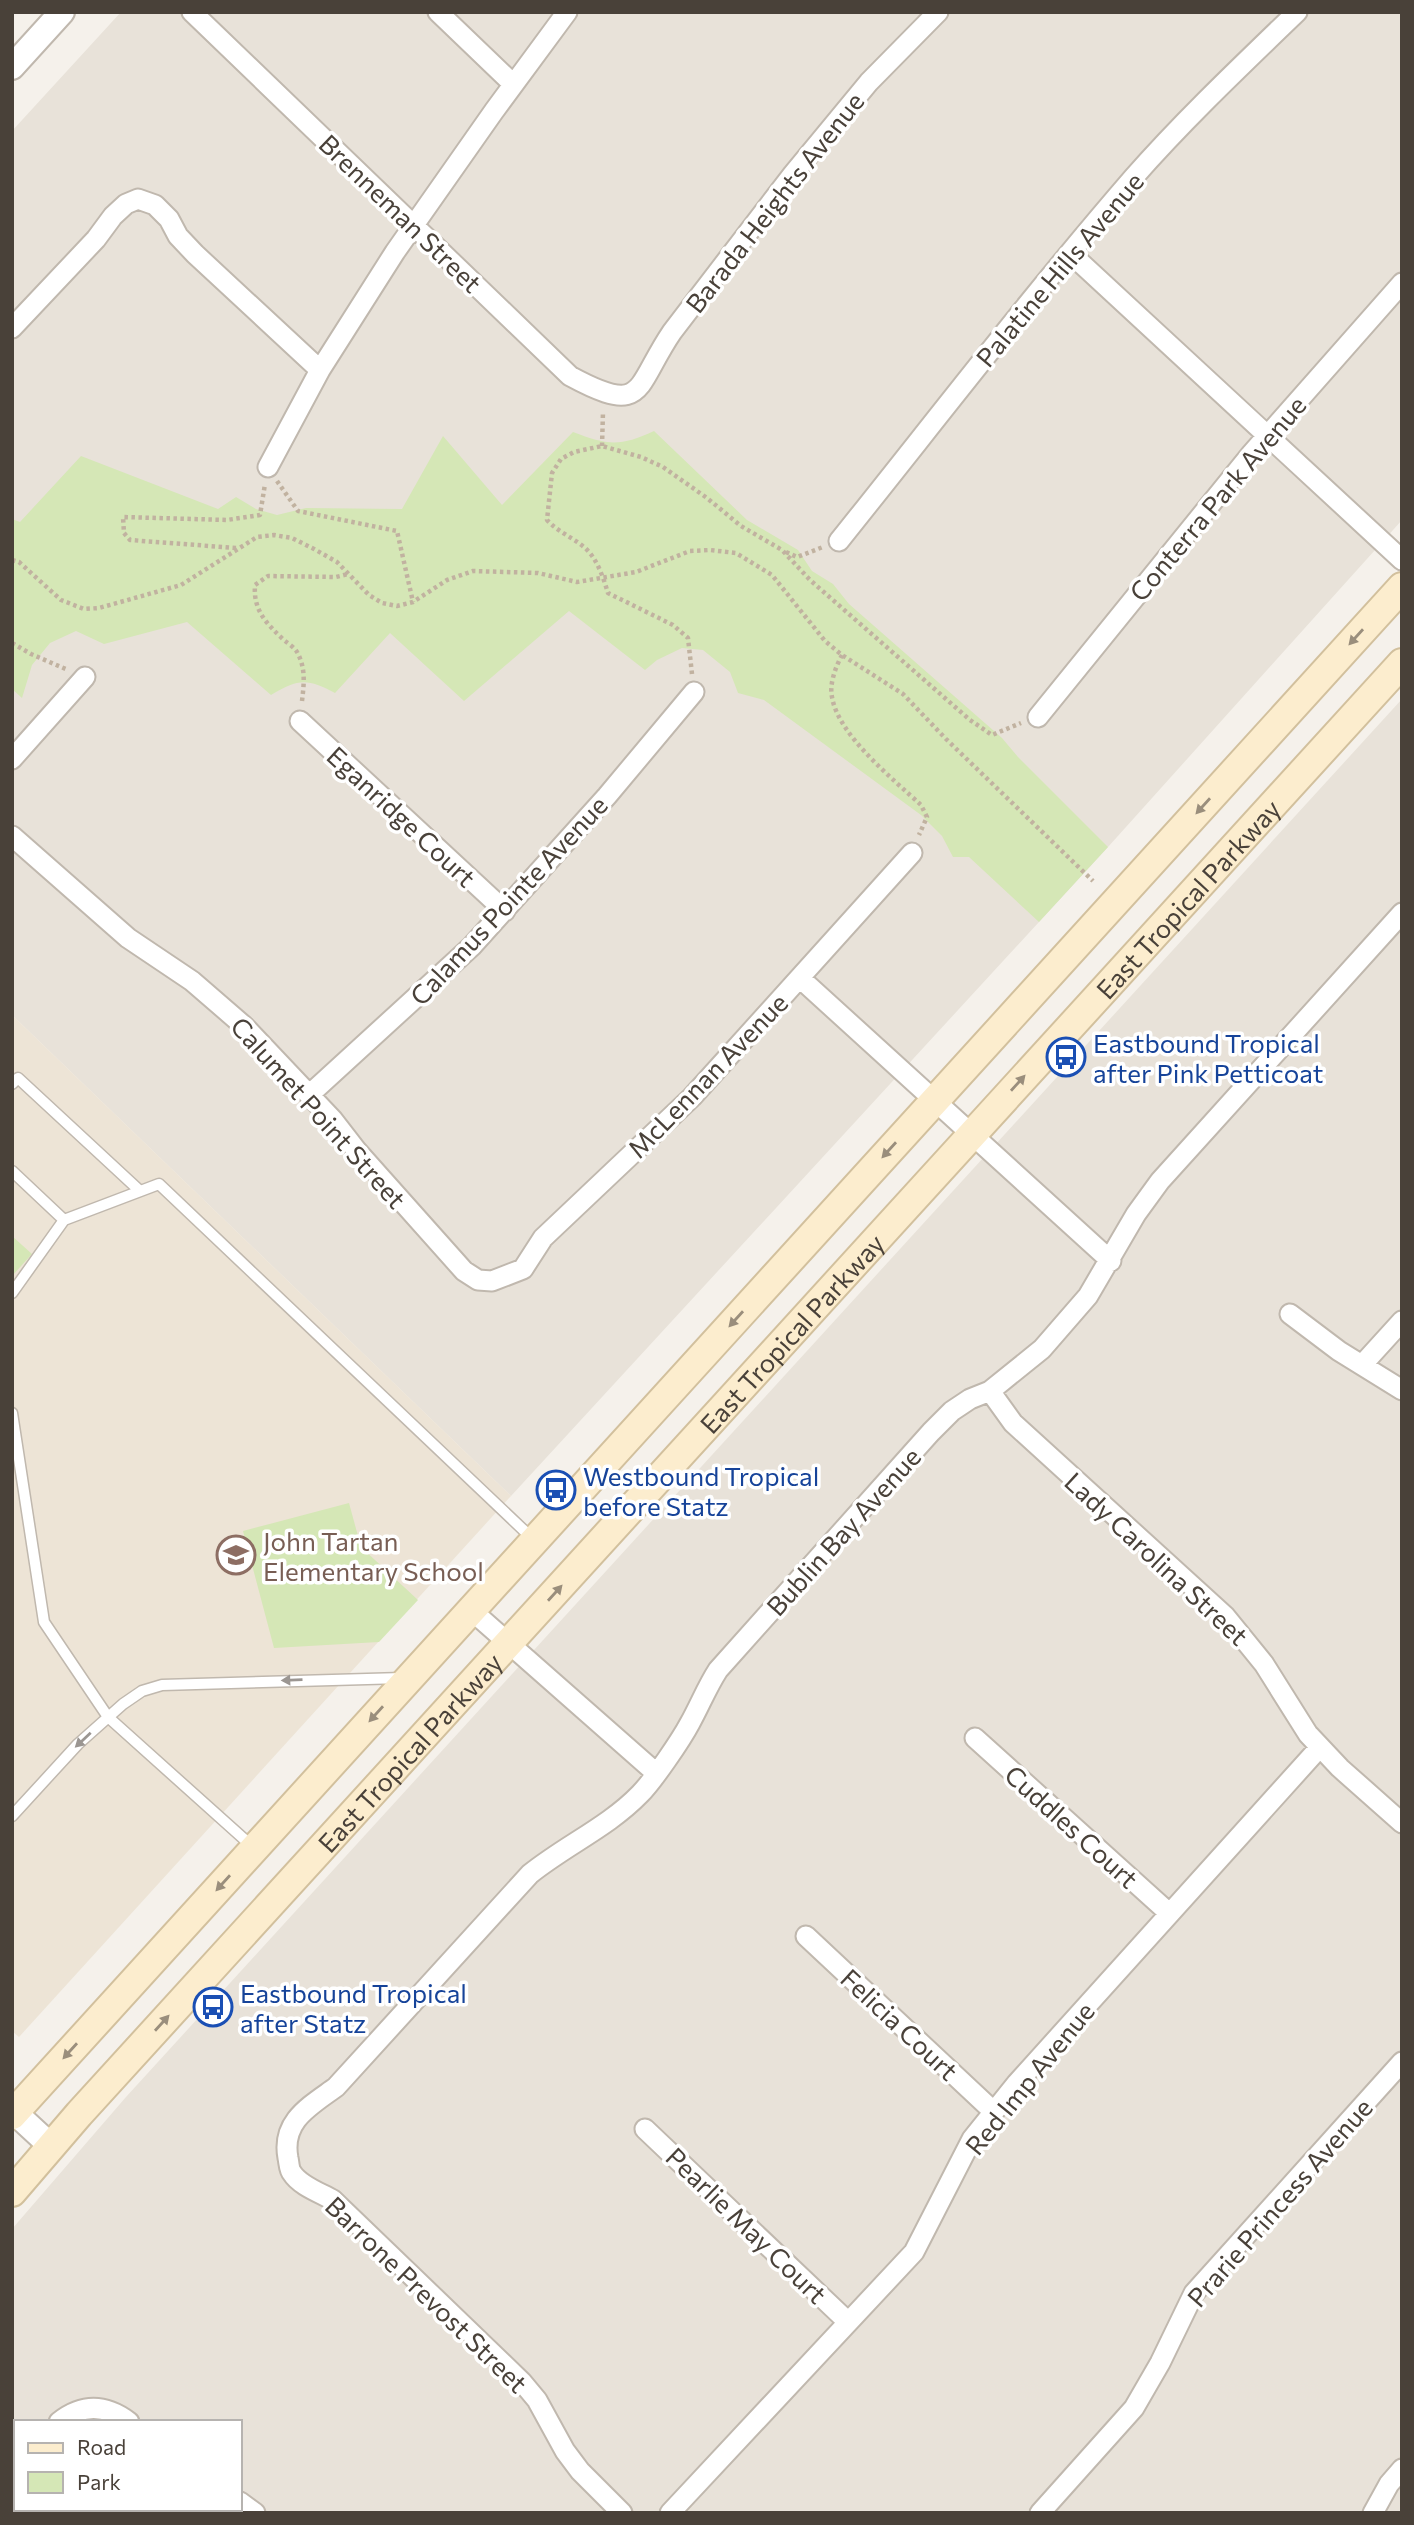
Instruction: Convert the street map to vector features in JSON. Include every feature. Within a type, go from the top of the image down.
[{"type":"main road","name":"East Tropical Parkway","points":[[12,2192],[509,1643],[1402,587]]},
{"type":"main road","name":"East Tropical Parkway","points":[[13,2112],[534,1541],[1402,663]]},
{"type":"street","points":[[12,67],[62,12]]},
{"type":"street","name":"Brenneman Street","points":[[192,12],[570,376],[612,395]]},
{"type":"street","points":[[438,12],[513,84]]},
{"type":"street","points":[[268,467],[320,370],[414,226],[567,12]]},
{"type":"street","name":"Barada Heights Avenue","points":[[612,395],[629,395],[644,384],[654,358],[672,332],[793,174],[869,82],[938,12]]},
{"type":"street","name":"Palatine Hills Avenue","points":[[839,541],[1134,176],[1297,12]]},
{"type":"street","points":[[12,328],[96,239],[113,216],[126,204],[138,199],[155,205],[195,254],[320,370]]},
{"type":"street","points":[[1070,253],[1402,560]]},
{"type":"street","name":"Conterra Park Avenue","points":[[1038,717],[1267,435],[1402,284]]},
{"type":"street","points":[[12,759],[85,677]]},
{"type":"street","name":"Calamus Pointe Avenue","points":[[309,1095],[429,986],[505,911],[635,764],[694,692]]},
{"type":"street","name":"Eganridge Court","points":[[300,721],[505,911]]},
{"type":"street","name":"Calumet Point Street","points":[[12,836],[128,938],[192,981],[244,1026],[309,1095],[464,1271],[478,1280],[492,1281]]},
{"type":"street","name":"McLennan Avenue","points":[[492,1281],[523,1269],[543,1238],[692,1097],[912,853]]},
{"type":"street","name":"Bublin Bay Avenue","points":[[286,2145],[292,2126],[300,2113],[336,2087],[530,1874],[556,1853],[599,1828],[642,1792],[690,1724],[702,1693],[718,1670],[952,1411],[970,1399],[990,1391],[1042,1349],[1088,1296],[1111,1261],[1136,1214],[1160,1181],[1402,913]]},
{"type":"street","points":[[801,979],[1111,1261]]},
{"type":"street","points":[[1290,1314],[1402,1390]]},
{"type":"street","points":[[1362,1365],[1402,1321]]},
{"type":"street","name":"Lady Carolina Street","points":[[990,1391],[1013,1423],[1225,1616],[1264,1664],[1308,1734],[1340,1768],[1402,1824]]},
{"type":"street","points":[[471,1609],[656,1773]]},
{"type":"street","name":"Cuddles Court","points":[[975,1738],[1169,1913]]},
{"type":"street","name":"Red Imp Avenue","points":[[670,2513],[914,2252],[972,2140],[994,2112],[1320,1747]]},
{"type":"street","name":"Felicia Court","points":[[806,1936],[994,2112]]},
{"type":"street","name":"Prarie Princess Avenue","points":[[1040,2513],[1134,2408],[1160,2363],[1194,2293],[1402,2062]]},
{"type":"street","points":[[13,2112],[51,2147]]},
{"type":"street","name":"Pearlie May Court","points":[[645,2129],[848,2322]]},
{"type":"street","name":"Barrone Prevost Street","points":[[286,2145],[291,2173],[302,2183],[333,2200],[522,2382],[537,2400],[565,2451],[580,2471],[622,2513]]},
{"type":"street","points":[[62,2420],[80,2409],[118,2414],[126,2420]]},
{"type":"street","points":[[1373,2513],[1389,2484],[1402,2469]]},
{"type":"lane","points":[[12,1084],[18,1078],[140,1191]]},
{"type":"lane","points":[[12,1171],[64,1220]]},
{"type":"lane","points":[[12,1293],[64,1220],[159,1184],[534,1541]]},
{"type":"lane","points":[[12,1413],[44,1622],[108,1717],[254,1848]]},
{"type":"lane","points":[[12,1816],[78,1744],[142,1691],[162,1685],[409,1678]]},
{"type":"path","points":[[601,446],[612,395]]},
{"type":"path","points":[[694,692],[688,638],[673,625],[608,593],[597,563],[586,548],[547,520],[552,473],[561,459],[574,452],[601,446],[641,457],[663,467],[741,526],[797,557],[839,541]]},
{"type":"path","points":[[237,548],[130,540],[124,533],[123,517],[226,520],[260,515],[268,467]]},
{"type":"path","points":[[268,467],[298,511],[397,531],[413,601]]},
{"type":"path","points":[[12,560],[19,562],[61,600],[84,609],[99,608],[181,585],[257,537],[274,535],[292,538],[337,562],[369,595],[382,603],[397,606],[413,601],[447,580],[473,571],[538,573],[577,582],[636,572],[690,551],[736,553],[772,575],[825,641],[842,655],[904,694],[946,739],[1093,881]]},
{"type":"path","points":[[782,550],[810,580],[970,720],[992,735],[1038,717]]},
{"type":"path","points":[[300,721],[305,676],[297,650],[266,624],[254,598],[256,585],[268,576],[336,577],[348,574]]},
{"type":"path","points":[[12,643],[85,677]]},
{"type":"path","points":[[842,655],[835,666],[831,696],[839,714],[857,744],[921,804],[927,817],[912,853]]},
{"type":"shaded area","points":[[121,12],[1402,12],[1402,520],[1108,847],[511,1496],[12,1015],[12,131]]},
{"type":"shaded area","points":[[1402,699],[1402,2513],[12,2513],[12,2229],[126,2097]]},
{"type":"shaded area","name":"John Tartan Elementary School","points":[[12,1015],[511,1496],[19,2037],[12,2031]]},
{"type":"green space","points":[[654,431],[747,520],[798,550],[812,571],[833,584],[849,604],[1002,738],[1108,847],[1039,922],[969,857],[953,857],[942,836],[921,815],[764,700],[738,693],[730,672],[703,650],[682,648],[657,660],[645,670],[569,611],[464,701],[390,633],[335,693],[303,682],[271,695],[187,622],[104,644],[76,631],[50,643],[32,665],[22,698],[12,689],[12,519],[20,522],[81,456],[218,509],[236,497],[256,509],[277,515],[306,508],[402,509],[443,436],[502,505],[573,432],[595,440],[622,442]]},
{"type":"green space","points":[[12,1236],[32,1254],[12,1276]]},
{"type":"green space","points":[[349,1503],[361,1547],[418,1600],[379,1642],[274,1648],[243,1531]]},
{"type":"place","name":"Eastbound Tropical after Pink Petticoat","points":[[1066,1057]]},
{"type":"place","name":"Westbound Tropical before Statz","points":[[556,1490]]},
{"type":"place","name":"John Tartan Elementary School","points":[[236,1555]]},
{"type":"place","name":"Eastbound Tropical after Statz","points":[[213,2007]]}]
